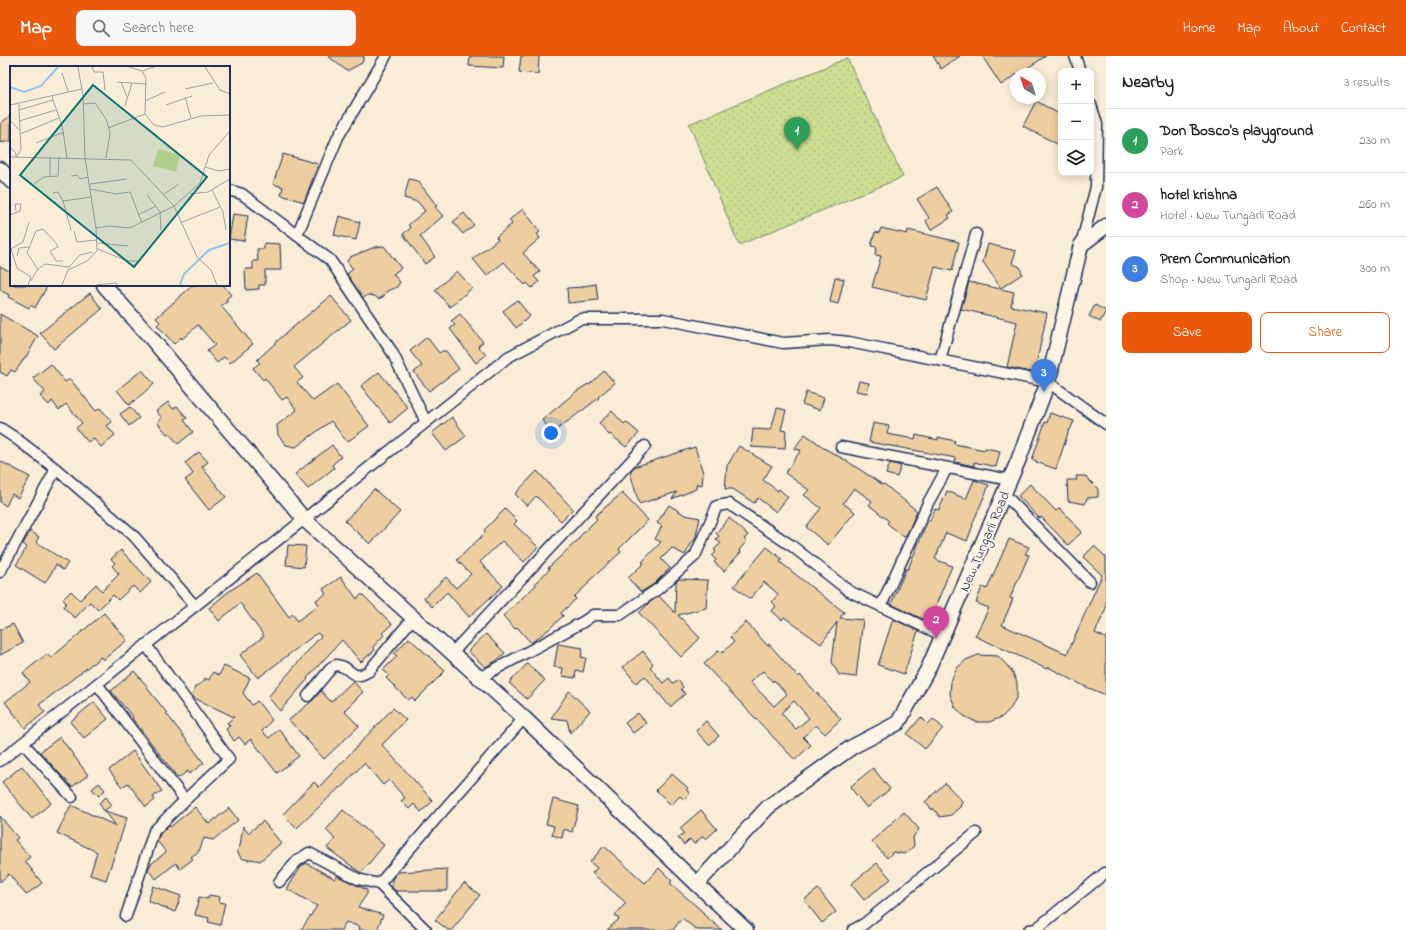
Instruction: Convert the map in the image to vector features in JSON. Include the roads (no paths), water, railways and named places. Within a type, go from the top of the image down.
[{"type":"street","points":[[297,236],[338,137],[386,56]]},
{"type":"street","points":[[1074,56],[1079,68]]},
{"type":"street","name":"New Tungarli Road","points":[[697,884],[768,807],[852,747],[898,723],[928,669],[1010,480],[1048,382],[1096,187],[1097,124],[1094,114]]},
{"type":"street","points":[[0,169],[10,180]]},
{"type":"street","points":[[230,190],[242,194],[330,260],[392,352],[426,422]]},
{"type":"street","points":[[1081,245],[1106,226]]},
{"type":"street","points":[[940,360],[976,234]]},
{"type":"street","points":[[105,286],[151,338],[304,519],[524,718],[746,930]]},
{"type":"street","points":[[0,761],[508,357],[580,319],[663,319],[783,343],[829,340],[849,342],[940,360],[1048,382],[1106,424]]},
{"type":"street","points":[[0,428],[56,468],[132,535],[195,606]]},
{"type":"street","points":[[452,654],[645,446]]},
{"type":"street","points":[[841,447],[1010,480]]},
{"type":"street","points":[[0,572],[56,468]]},
{"type":"street","points":[[881,606],[928,503],[947,468]]},
{"type":"street","points":[[1004,494],[1090,582]]},
{"type":"street","points":[[479,678],[583,622],[593,615],[620,615],[658,589],[695,556],[717,506],[728,504],[792,546],[849,591],[943,636]]},
{"type":"street","points":[[308,696],[336,664],[345,667],[356,676],[361,676],[369,670],[413,618]]},
{"type":"street","points":[[126,916],[154,831],[229,759],[146,645]]},
{"type":"street","points":[[97,684],[185,800]]},
{"type":"street","points":[[378,884],[524,718]]},
{"type":"street","points":[[24,743],[72,797]]},
{"type":"street","points":[[853,930],[864,924],[976,833]]},
{"type":"street","points":[[279,882],[297,860],[309,853],[358,879],[378,884],[426,930]]},
{"type":"street","points":[[1029,930],[1036,930],[1105,873]]},
{"type":"place","name":"Don Bosco's playground","points":[[797,150]]},
{"type":"place","name":"Prem Communication","points":[[1044,392]]},
{"type":"place","name":"hotel krishna","points":[[936,639]]}]
